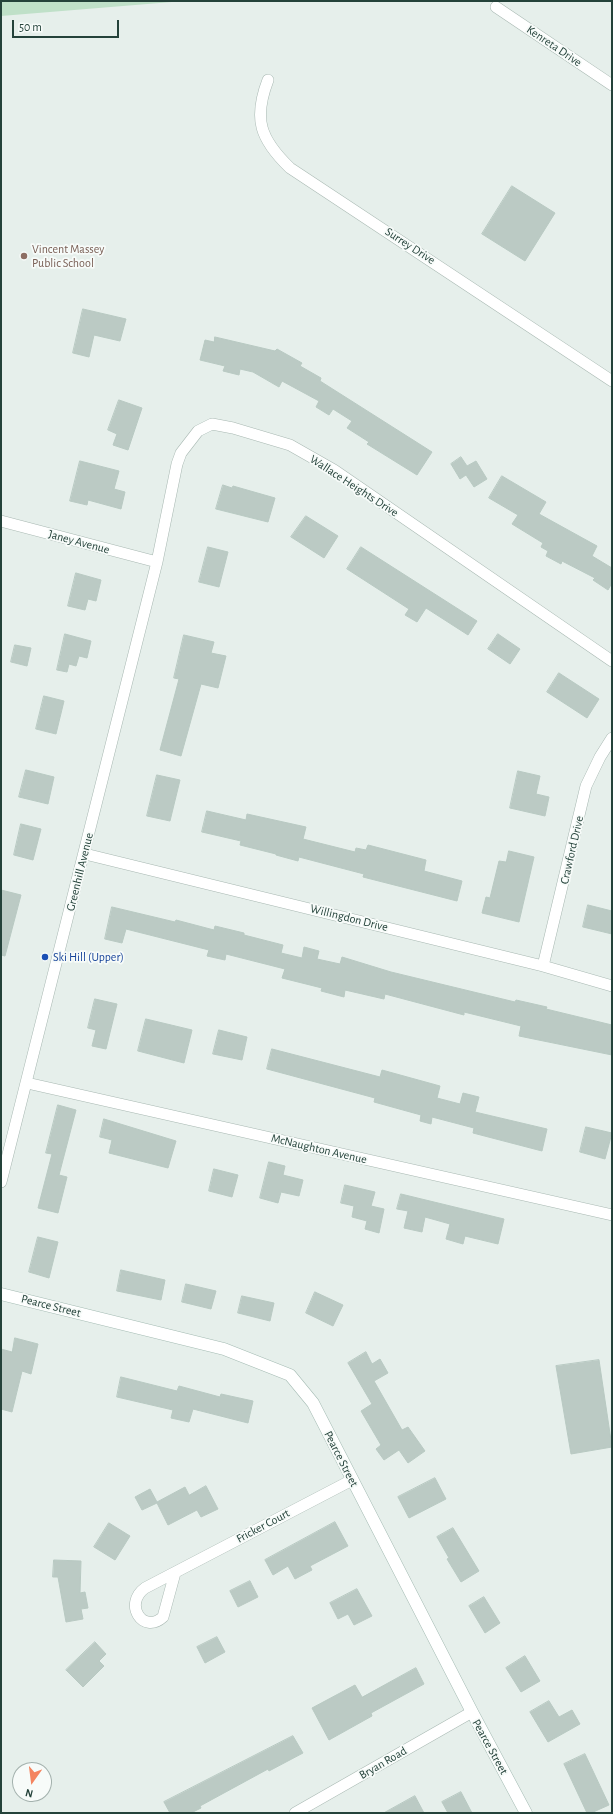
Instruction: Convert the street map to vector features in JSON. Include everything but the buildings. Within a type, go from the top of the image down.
[{"type":"street","name":"Kenreta Drive","points":[[496,7],[612,85]]},
{"type":"street","name":"Surrey Drive","points":[[268,80],[260,100],[260,119],[264,136],[274,152],[290,168],[612,381]]},
{"type":"street","name":"Wallace Heights Drive","points":[[157,562],[176,464],[181,453],[198,431],[212,424],[233,428],[290,445],[334,470],[612,661]]},
{"type":"street","name":"Janey Avenue","points":[[1,521],[157,562]]},
{"type":"street","name":"Greenhill Avenue","points":[[1,1182],[85,854],[157,562]]},
{"type":"street","name":"Crawford Drive","points":[[543,966],[586,786],[600,757],[612,738]]},
{"type":"street","name":"Willingdon Drive","points":[[85,854],[543,966],[612,986]]},
{"type":"street","name":"McNaughton Avenue","points":[[27,1083],[612,1215]]},
{"type":"street","name":"Pearce Street","points":[[1,1294],[224,1349],[290,1375],[313,1403],[472,1712],[526,1813]]},
{"type":"street","name":"Fricker Court","points":[[175,1573],[163,1617],[153,1623],[148,1623],[140,1618],[134,1605],[137,1596],[151,1585],[352,1480]]},
{"type":"street","name":"Bryan Road","points":[[295,1813],[472,1712]]},
{"type":"green space","points":[[1,1],[184,1],[1,16]]},
{"type":"place","name":"Vincent Massey Public School","points":[[24,256]]},
{"type":"place","name":"Ski Hill (Upper)","points":[[45,957]]}]
